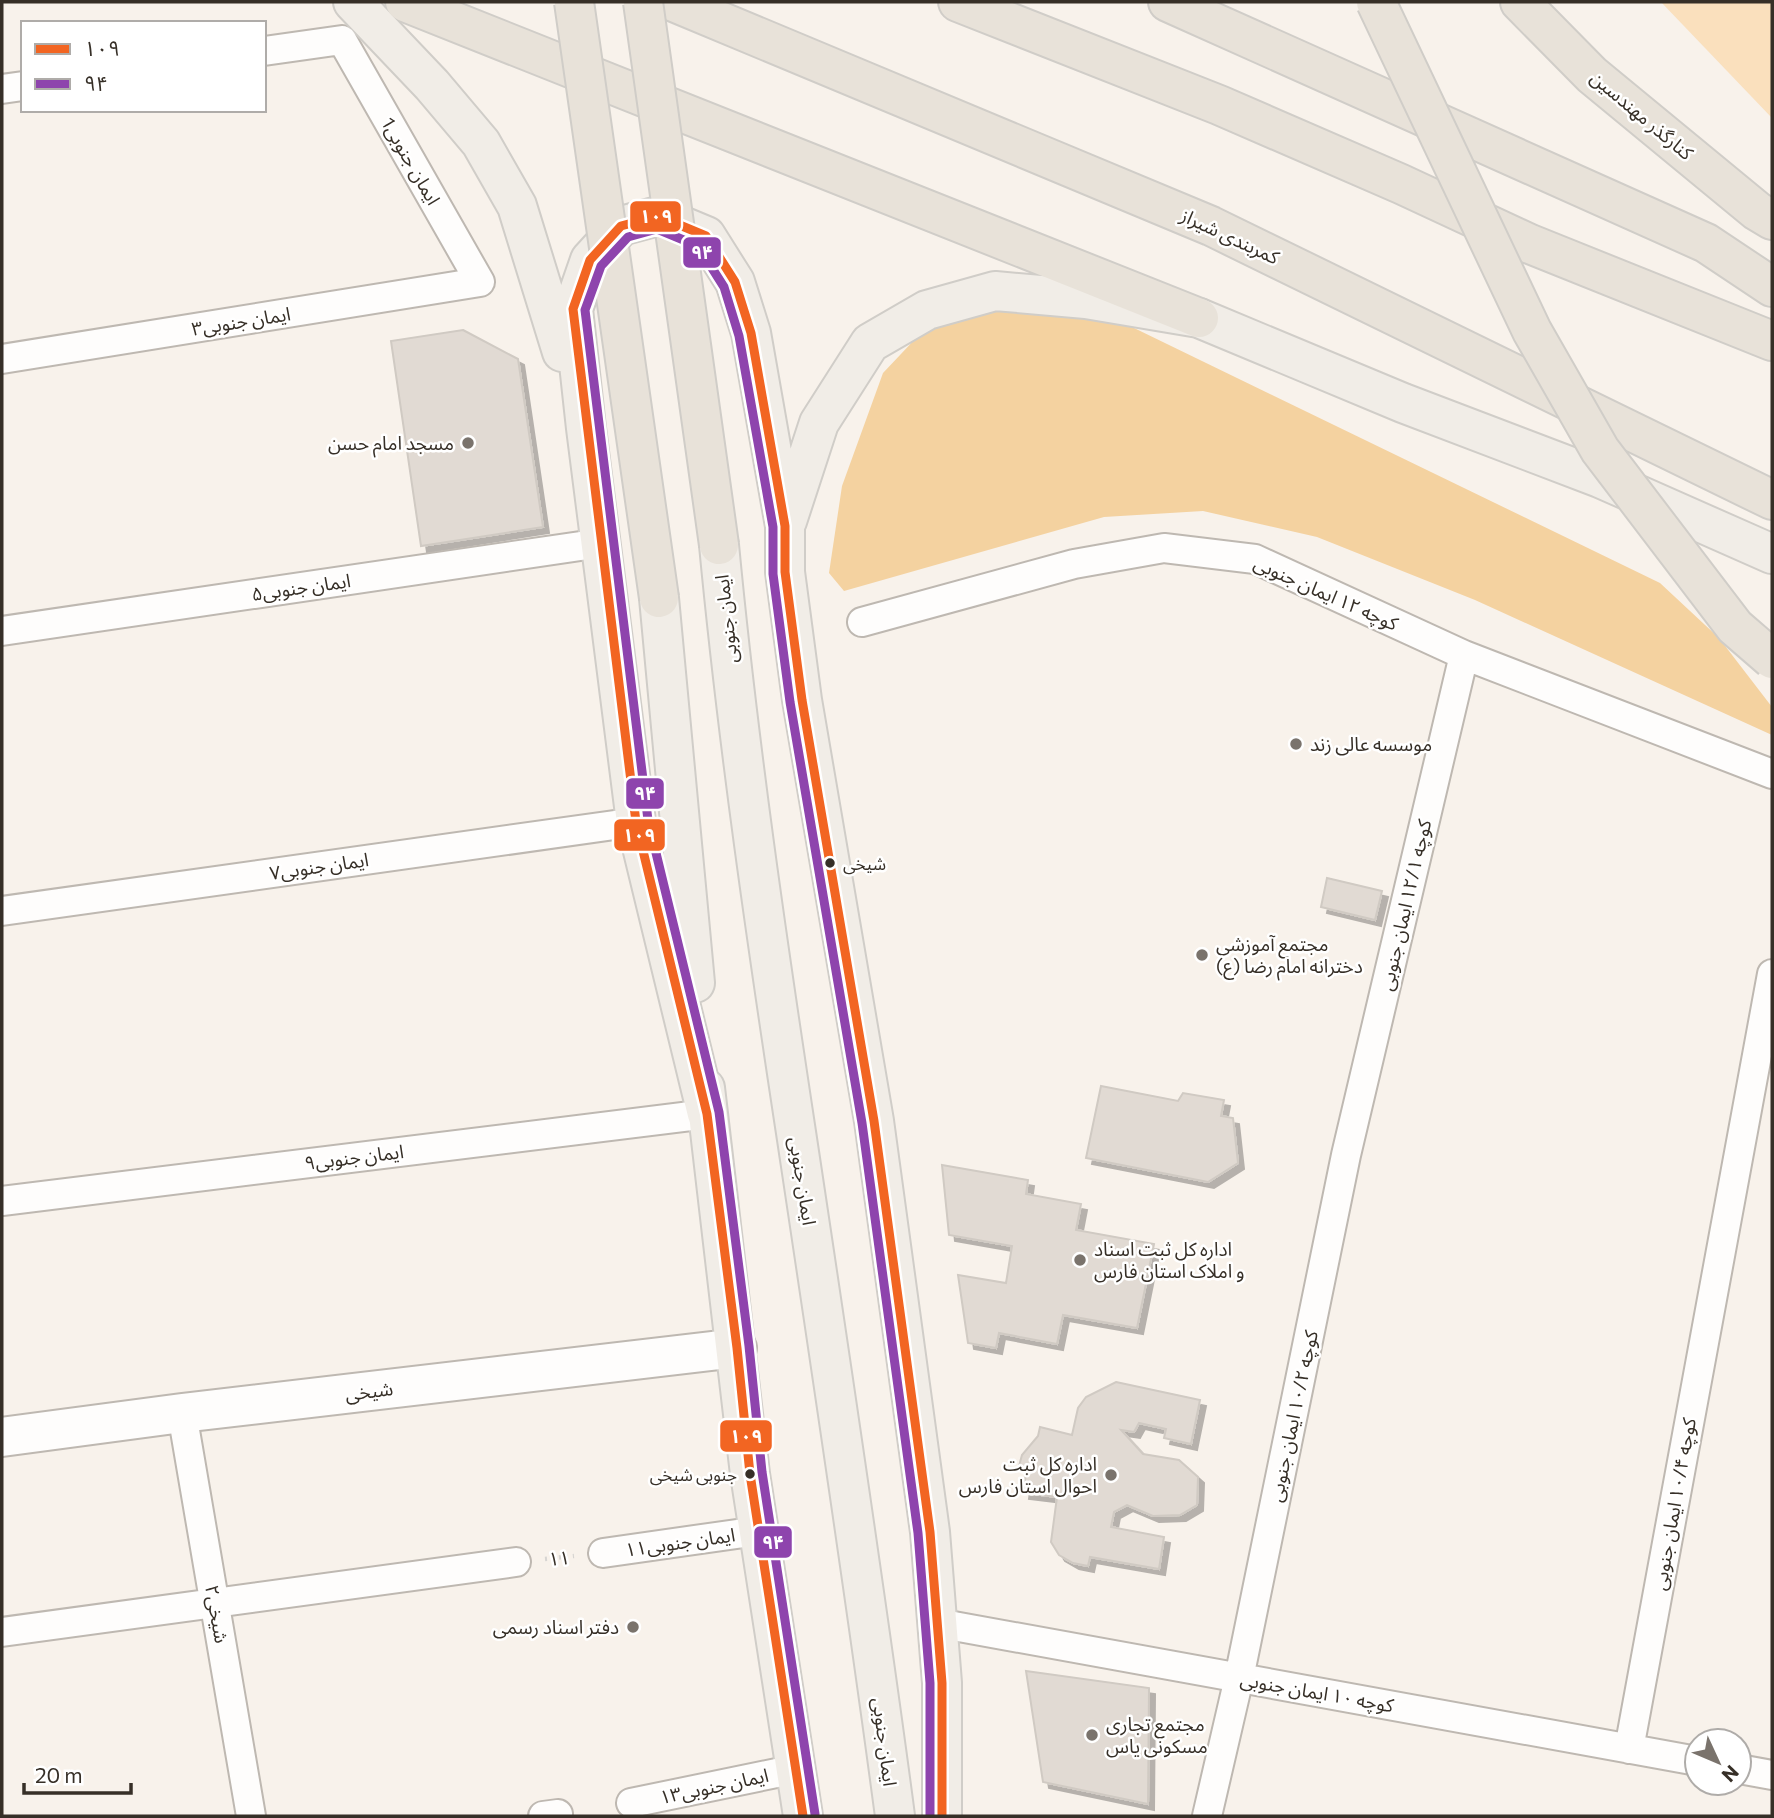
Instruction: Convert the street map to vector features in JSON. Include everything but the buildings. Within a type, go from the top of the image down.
[{"type":"highway","points":[[405,2],[1199,318]]},
{"type":"highway","points":[[574,2],[659,598]]},
{"type":"highway","points":[[643,2],[719,545]]},
{"type":"highway","name":"کمربندی شیراز","points":[[674,2],[1211,226],[1382,307],[1772,500]]},
{"type":"highway","points":[[958,2],[1219,105],[1389,178],[1530,244],[1772,341]]},
{"type":"highway","points":[[1168,2],[1706,243],[1772,287]]},
{"type":"highway","points":[[1376,2],[1532,331],[1600,450],[1735,627],[1772,659]]},
{"type":"highway","name":"کنارگذر مهندسین","points":[[1520,2],[1592,75],[1757,211],[1772,220]]},
{"type":"main road","points":[[353,2],[432,85],[481,143],[517,206],[586,428]]},
{"type":"main road","points":[[707,1114],[636,822],[573,309],[590,260],[621,226],[658,216],[706,236],[735,282],[751,333],[785,526],[785,572],[802,700],[874,1121],[930,1532],[942,1683],[942,1816]]},
{"type":"main road","points":[[785,526],[819,424],[870,343],[927,310],[995,291],[1086,299],[1199,318],[1403,403],[1601,478],[1772,554]]},
{"type":"main road","name":"ایمان جنوبی","points":[[719,545],[729,653],[774,984],[869,1617],[895,1816]]},
{"type":"main road","points":[[659,598],[707,1114],[750,1474],[803,1816]]},
{"type":"street","name":"1ایمان جنوبی","points":[[266,51],[342,40],[480,282]]},
{"type":"street","points":[[2,89],[21,86]]},
{"type":"street","name":"ایمان جنوبی۳","points":[[2,359],[480,282]]},
{"type":"street","name":"ایمان جنوبی۵","points":[[2,631],[601,543]]},
{"type":"street","name":"کوچه ۱۲ ایمان جنوبی","points":[[862,622],[1074,564],[1164,548],[1255,559],[1464,655],[1772,774]]},
{"type":"street","name":"کوچه ۱۲/۱ ایمان جنوبی","points":[[1346,1155],[1464,655]]},
{"type":"street","name":"ایمان جنوبی۷","points":[[2,911],[636,822]]},
{"type":"street","name":"کوچه ۱۰/۴ ایمان جنوبی","points":[[1629,1749],[1772,974]]},
{"type":"street","name":"ایمان جنوبی۹","points":[[2,1201],[707,1114]]},
{"type":"street","name":"کوچه ۱۰/۲ ایمان جنوبی","points":[[1207,1816],[1239,1678],[1346,1155]]},
{"type":"street","name":"شیخی","points":[[2,1437],[182,1413],[737,1348]]},
{"type":"street","name":"شیخی۲","points":[[182,1413],[251,1816]]},
{"type":"street","name":"ایمان جنوبی۱۱","points":[[603,1553],[758,1531]]},
{"type":"street","points":[[2,1632],[516,1562]]},
{"type":"street","name":"کوچه ۱۰ ایمان جنوبی","points":[[937,1623],[1683,1759]]},
{"type":"street","name":"ایمان جنوبی۱۳","points":[[631,1803],[796,1769]]},
{"type":"street","points":[[1753,1772],[1772,1775]]},
{"type":"path","name":"۱۱","points":[[516,1562],[603,1553]]},
{"type":"shaded area","points":[[1661,2],[1772,2],[1772,118]]},
{"type":"shaded area","points":[[1024,302],[1132,327],[1660,583],[1719,638],[1772,707],[1772,735],[1475,600],[1317,537],[1203,511],[1104,517],[844,591],[829,573],[842,486],[883,373],[935,318]]},
{"type":"transit line","name":"۱۰۹","points":[[803,1816],[750,1474],[707,1114],[636,822],[573,309],[590,260],[621,226],[658,216],[706,236],[735,282],[751,333],[785,526],[785,572],[802,700],[874,1121],[930,1532],[942,1683],[942,1816]]},
{"type":"transit line","name":"۹۴","points":[[815,1814],[762,1472],[719,1112],[648,820],[585,310],[601,266],[628,237],[657,229],[698,246],[724,287],[739,336],[773,527],[773,574],[790,702],[862,1123],[918,1533],[930,1683],[930,1816]]},
{"type":"place","name":"مسجد امام حسن","points":[[468,443]]},
{"type":"place","name":"موسسه عالی زند","points":[[1296,744]]},
{"type":"place","name":"شیخی","points":[[830,863]]},
{"type":"place","name":"مجتمع آموزشی دخترانه امام رضا (ع)","points":[[1202,955]]},
{"type":"place","name":"اداره کل ثبت اسناد و املاک استان فارس","points":[[1080,1260]]},
{"type":"place","name":"جنوبی شیخی","points":[[750,1474]]},
{"type":"place","name":"اداره کل ثبت احوال استان فارس","points":[[1111,1475]]},
{"type":"place","name":"دفتر اسناد رسمی","points":[[633,1627]]},
{"type":"place","name":"مجتمع تجاری مسکونی یاس","points":[[1092,1735]]}]
